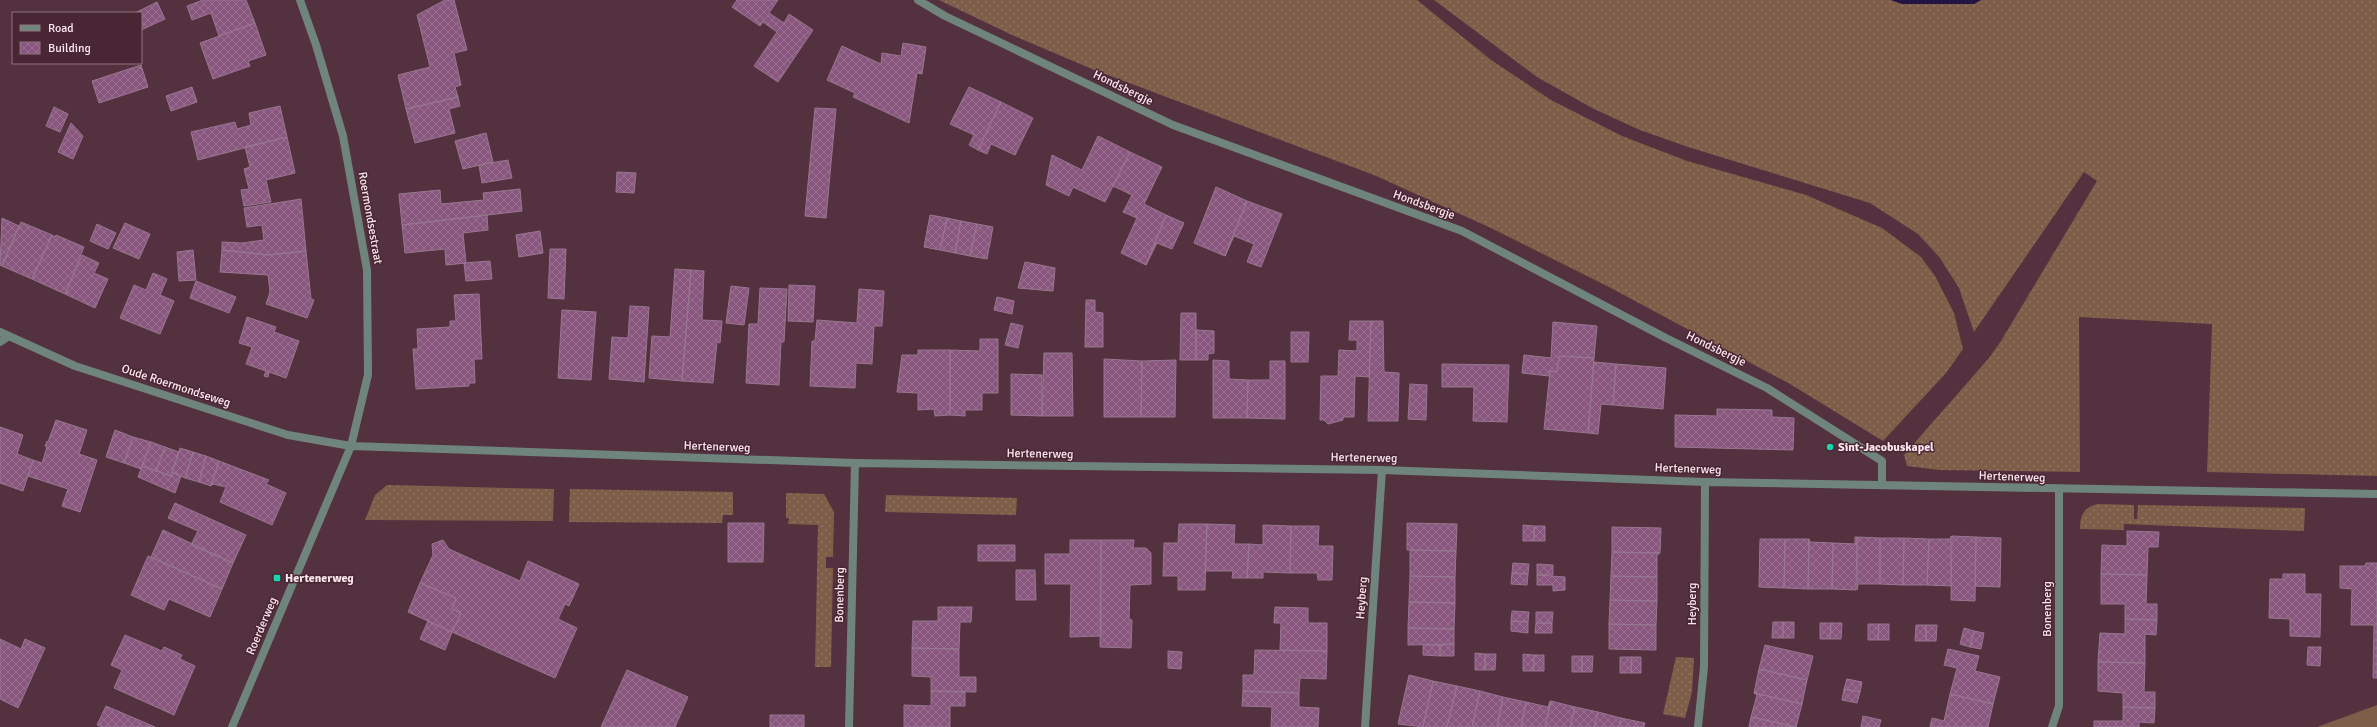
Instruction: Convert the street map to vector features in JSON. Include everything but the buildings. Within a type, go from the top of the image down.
[{"type":"street","name":"Roermondsestraat","points":[[300,0],[316,45],[343,136],[367,270],[368,375],[351,446]]},
{"type":"street","name":"Hondsbergje","points":[[918,0],[944,16],[1173,125],[1462,231],[1666,338],[1767,388],[1882,461],[1882,485]]},
{"type":"street","name":"Oude Roermondseweg","points":[[0,332],[74,366],[126,383],[288,435],[351,446]]},
{"type":"street","points":[[0,342],[9,336]]},
{"type":"street","name":"Hertenerweg","points":[[351,446],[855,463],[1382,470],[1705,482],[2059,490],[2377,494]]},
{"type":"street","name":"Roerderweg","points":[[232,727],[351,446]]},
{"type":"street","name":"Bonenberg","points":[[849,727],[855,463]]},
{"type":"street","name":"Heyberg","points":[[1365,727],[1382,470]]},
{"type":"street","name":"Heyberg","points":[[1698,727],[1704,667],[1705,482]]},
{"type":"street","name":"Bonenberg","points":[[2052,727],[2059,706],[2059,490]]},
{"type":"shaded area","points":[[939,0],[1417,0],[1491,60],[1551,100],[1622,136],[1687,161],[1806,195],[1882,228],[1921,257],[1935,276],[1954,313],[1963,349],[1946,373],[1883,441],[1790,384],[1609,287],[1491,228],[1374,175],[1092,69],[1012,35]]},
{"type":"shaded area","points":[[1434,0],[1891,0],[1902,4],[1974,4],[1981,0],[2377,0],[2377,476],[2207,472],[2212,324],[2079,317],[2080,472],[1940,470],[1907,466],[1904,455],[1989,358],[2001,341],[2097,181],[2084,172],[1974,332],[1959,288],[1940,258],[1918,234],[1870,203],[1688,147],[1640,130],[1594,109],[1537,77]]},
{"type":"shaded area","points":[[1891,0],[1981,0],[1974,4],[1902,4]]},
{"type":"shaded area","points":[[387,485],[554,489],[553,521],[365,520],[375,495]]},
{"type":"shaded area","points":[[570,489],[733,492],[733,515],[723,515],[722,523],[569,522]]},
{"type":"shaded area","points":[[786,493],[824,494],[834,512],[833,557],[826,557],[826,568],[833,568],[831,667],[815,667],[818,525],[788,524],[789,518],[786,518]]},
{"type":"shaded area","points":[[886,495],[1017,498],[1016,515],[885,512]]},
{"type":"shaded area","points":[[2098,504],[2134,505],[2134,519],[2137,519],[2138,505],[2305,508],[2304,531],[2124,524],[2124,530],[2080,529],[2084,512],[2089,507]]},
{"type":"shaded area","points":[[1676,657],[1694,658],[1692,692],[1685,718],[1663,714]]},
{"type":"shaded area","points":[[2377,705],[2377,727],[2317,727]]},
{"type":"place","name":"Sint-Jacobuskapel","points":[[1830,447]]},
{"type":"place","name":"Hertenerweg","points":[[277,578]]}]
